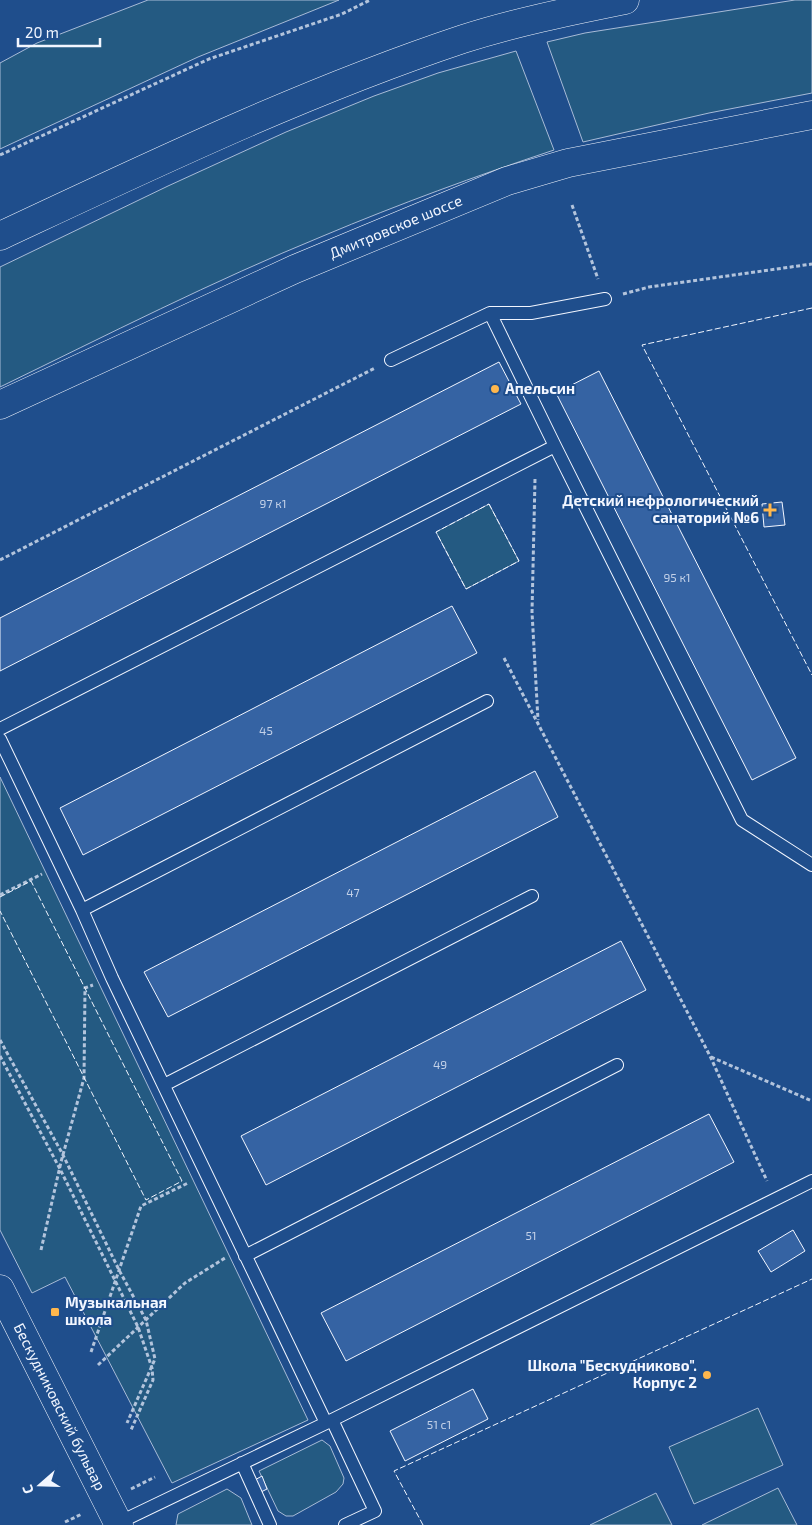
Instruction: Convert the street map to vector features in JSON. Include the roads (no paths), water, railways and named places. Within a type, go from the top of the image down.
[{"type":"main road","points":[[0,236],[194,145],[327,89],[464,39],[521,22],[625,0]]},
{"type":"main road","name":"Дмитровское шоссе","points":[[0,405],[295,269],[507,180],[568,163],[812,115]]},
{"type":"main road","name":"Бескудниковский бульвар","points":[[0,1289],[119,1524]]},
{"type":"lane","points":[[391,360],[490,312],[531,313],[605,299]]},
{"type":"lane","points":[[490,312],[742,820],[812,865]]},
{"type":"lane","points":[[0,729],[555,446]]},
{"type":"lane","points":[[82,910],[487,702]]},
{"type":"lane","points":[[0,739],[243,1252],[375,1511],[346,1525]]},
{"type":"lane","points":[[164,1084],[532,896]]},
{"type":"lane","points":[[243,1252],[617,1065]]},
{"type":"lane","points":[[119,1524],[812,1181]]},
{"type":"lane","points":[[242,1463],[270,1525]]},
{"type":"place","name":"Апельсин","points":[[495,389]]},
{"type":"place","name":"Детский нефрологический санаторий №6","points":[[770,510]]},
{"type":"place","name":"Музыкальная школа","points":[[55,1312]]},
{"type":"place","name":"Школа \"Бескудниково\". Корпус 2","points":[[707,1375]]}]
